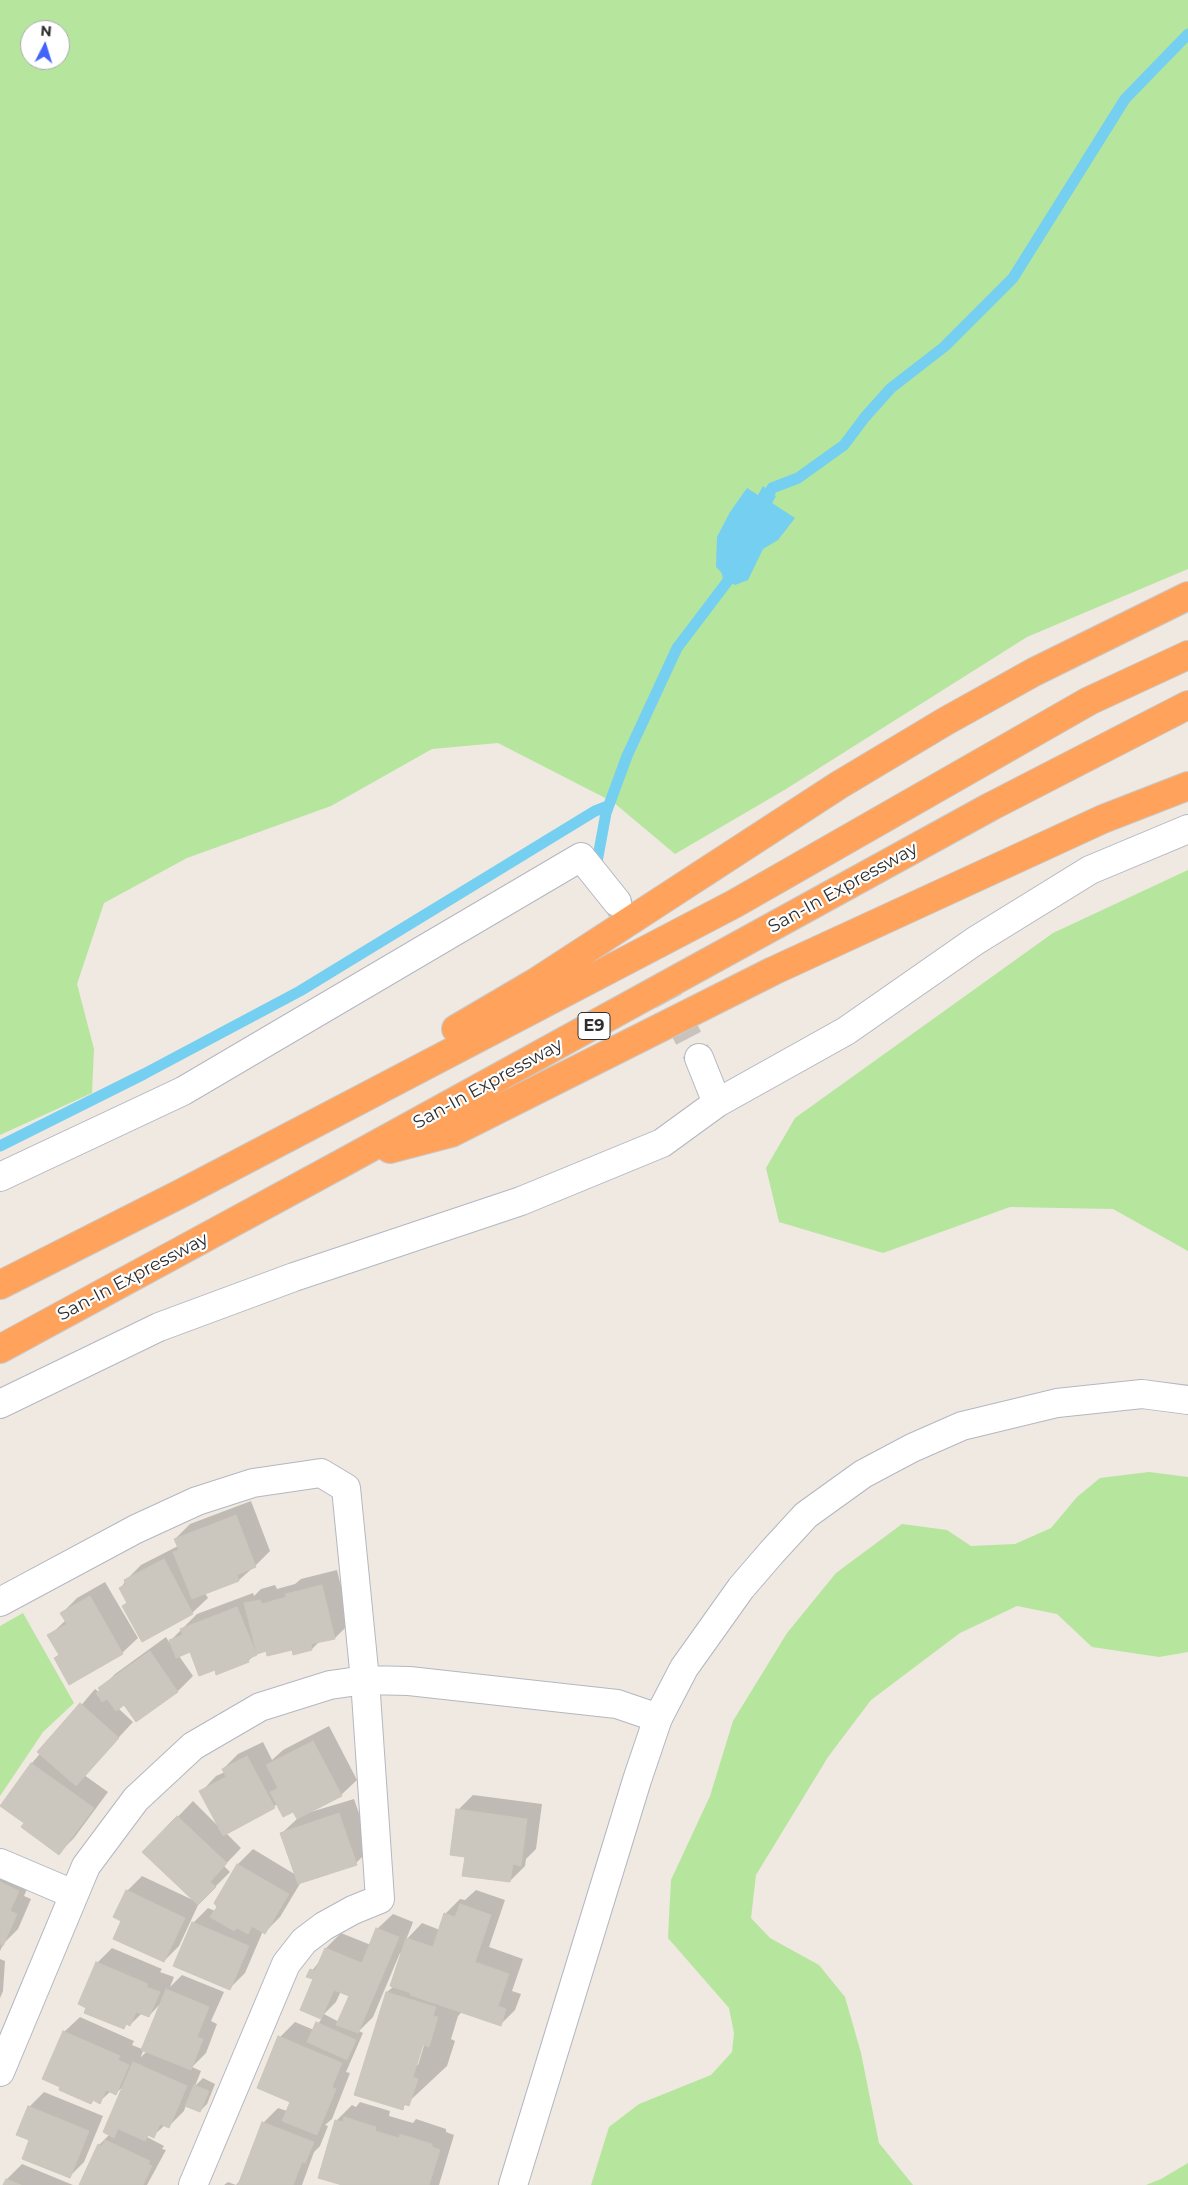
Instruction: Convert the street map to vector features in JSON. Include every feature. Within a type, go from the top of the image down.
[{"type":"highway","points":[[180,1194],[536,982],[839,784],[1034,672],[1188,596]]},
{"type":"highway","name":"E9","points":[[0,1285],[180,1194],[734,904],[1089,702],[1188,655]]},
{"type":"highway","name":"San-In Expressway","points":[[0,1348],[348,1160],[990,807],[1188,705]]},
{"type":"highway","points":[[348,1160],[451,1133],[773,971],[1103,819],[1188,786]]},
{"type":"street","points":[[0,1404],[159,1327],[294,1276],[521,1201],[662,1142],[717,1102],[846,1031],[975,941],[1090,870],[1188,829]]},
{"type":"street","points":[[0,1177],[183,1091],[581,857],[617,902]]},
{"type":"street","points":[[699,1058],[717,1102]]},
{"type":"street","points":[[513,2185],[658,1718],[684,1668],[741,1588],[806,1515],[864,1474],[912,1448],[962,1426],[1057,1403],[1142,1394],[1188,1400]]},
{"type":"street","points":[[0,1602],[136,1529],[197,1502],[253,1483],[321,1473],[346,1488],[366,1680],[380,1899],[353,1910],[324,1926],[304,1941],[286,1964],[193,2185]]},
{"type":"street","points":[[0,2072],[86,1866],[136,1799],[193,1746],[260,1706],[330,1685],[366,1680],[409,1681],[617,1704],[658,1718]]},
{"type":"street","points":[[0,1863],[73,1894]]},
{"type":"green space","points":[[0,0],[1188,0],[1188,569],[1027,637],[786,789],[675,854],[613,802],[498,743],[432,749],[331,806],[187,858],[104,903],[77,984],[94,1049],[92,1093],[0,1135]]},
{"type":"green space","points":[[1188,870],[1188,1251],[1113,1209],[1010,1207],[883,1253],[779,1222],[766,1168],[795,1118],[1053,933]]},
{"type":"green space","points":[[1149,1472],[1188,1477],[1188,1652],[1159,1657],[1092,1647],[1057,1614],[1017,1606],[960,1633],[871,1700],[828,1757],[756,1875],[751,1918],[770,1938],[819,1965],[845,1997],[861,2053],[879,2143],[913,2185],[591,2185],[609,2127],[639,2104],[711,2075],[732,2052],[734,2033],[729,2008],[668,1938],[671,1880],[710,1796],[733,1721],[787,1633],[836,1573],[902,1524],[947,1530],[971,1546],[1015,1544],[1051,1528],[1077,1497],[1100,1478]]},
{"type":"green space","points":[[23,1613],[74,1703],[43,1732],[0,1796],[0,1626]]},
{"type":"green space","points":[[1188,2163],[1188,2185],[1146,2185],[1161,2179]]},
{"type":"water","points":[[763,486],[776,496],[772,503],[795,518],[778,540],[763,549],[748,580],[735,585],[723,578],[721,572],[716,567],[717,537],[730,512],[747,488],[758,495]]},
{"type":"building","points":[[236,1515],[256,1567],[237,1575],[239,1581],[192,1599],[173,1552],[179,1550],[174,1539]]},
{"type":"building","points":[[164,1559],[193,1614],[142,1642],[122,1606],[127,1603],[119,1588],[126,1584],[124,1580]]},
{"type":"building","points":[[322,1585],[335,1639],[311,1644],[312,1650],[293,1655],[292,1650],[267,1656],[266,1651],[257,1654],[244,1603],[260,1600],[262,1604],[286,1597],[285,1594]]},
{"type":"building","points":[[90,1596],[123,1654],[69,1685],[54,1658],[59,1655],[47,1635],[67,1624],[60,1613]]},
{"type":"building","points":[[237,1607],[257,1655],[248,1659],[249,1662],[216,1675],[215,1670],[199,1676],[190,1652],[176,1658],[169,1640],[183,1635],[180,1629]]},
{"type":"building","points":[[150,1651],[178,1692],[136,1722],[124,1705],[116,1711],[107,1699],[102,1702],[96,1693],[100,1691],[98,1688]]},
{"type":"building","points":[[80,1703],[119,1738],[76,1786],[37,1752]]},
{"type":"building","points":[[313,1741],[342,1796],[297,1819],[293,1812],[283,1817],[270,1792],[278,1788],[266,1765]]},
{"type":"building","points":[[247,1756],[275,1808],[223,1836],[199,1791],[226,1777],[222,1769]]},
{"type":"building","points":[[31,1763],[94,1808],[59,1855],[21,1827],[24,1823],[0,1806]]},
{"type":"building","points":[[456,1809],[527,1819],[521,1866],[513,1864],[510,1882],[462,1876],[465,1857],[450,1855]]},
{"type":"building","points":[[339,1813],[357,1865],[298,1884],[280,1833]]},
{"type":"building","points":[[177,1816],[227,1863],[210,1882],[216,1887],[198,1905],[142,1852]]},
{"type":"building","points":[[237,1864],[289,1894],[265,1934],[252,1926],[248,1934],[237,1928],[234,1931],[210,1917],[217,1907],[214,1903]]},
{"type":"building","points":[[0,1882],[19,1891],[10,1911],[17,1914],[3,1946],[0,1944]]},
{"type":"building","points":[[126,1890],[185,1918],[164,1962],[113,1939],[121,1921],[113,1917]]},
{"type":"building","points":[[460,1904],[491,1915],[475,1962],[509,1974],[498,2006],[506,2009],[501,2026],[410,1995],[411,1993],[390,1986],[406,1938],[433,1947],[444,1913],[455,1917]]},
{"type":"building","points":[[192,1922],[249,1946],[230,1990],[173,1966]]},
{"type":"building","points":[[376,1928],[399,1937],[358,2033],[336,2025],[349,1996],[334,1990],[321,2019],[300,2010],[313,1979],[306,1977],[310,1969],[315,1971],[325,1948],[362,1963]]},
{"type":"building","points":[[96,1962],[148,1984],[146,1987],[160,1992],[149,2017],[136,2012],[130,2026],[126,2024],[124,2029],[84,2013],[86,2008],[78,2004]]},
{"type":"building","points":[[166,1989],[209,2007],[197,2037],[203,2039],[191,2070],[141,2050]]},
{"type":"building","points":[[386,1992],[436,2007],[433,2016],[438,2017],[429,2047],[423,2045],[413,2077],[418,2079],[409,2106],[404,2104],[403,2110],[354,2095]]},
{"type":"building","points":[[316,2022],[356,2040],[347,2060],[307,2042]]},
{"type":"building","points":[[63,2031],[120,2056],[118,2060],[129,2065],[116,2095],[106,2090],[100,2104],[93,2100],[91,2104],[59,2090],[60,2087],[42,2079]]},
{"type":"building","points":[[278,2036],[342,2063],[332,2087],[336,2089],[317,2135],[282,2121],[290,2102],[257,2088]]},
{"type":"building","points":[[133,2062],[187,2086],[169,2128],[160,2124],[154,2138],[148,2135],[145,2141],[118,2129],[114,2138],[103,2132]]},
{"type":"building","points":[[194,2085],[209,2091],[200,2112],[185,2106]]},
{"type":"building","points":[[28,2106],[89,2131],[70,2178],[22,2159],[29,2140],[16,2135]]},
{"type":"building","points":[[344,2117],[376,2127],[375,2131],[399,2138],[400,2134],[432,2144],[432,2147],[440,2150],[429,2185],[342,2185],[318,2178],[335,2120],[343,2122]]},
{"type":"building","points":[[262,2122],[314,2142],[305,2163],[302,2162],[293,2185],[238,2185]]},
{"type":"building","points":[[105,2140],[150,2161],[148,2164],[152,2166],[143,2185],[79,2185],[98,2144],[102,2146]]},
{"type":"building","points":[[6,2179],[21,2185],[3,2185]]},
{"type":"waterway","points":[[764,504],[772,488],[798,478],[844,445],[865,417],[891,388],[944,347],[1013,278],[1125,99],[1188,34]]},
{"type":"waterway","points":[[601,869],[597,862],[606,813],[627,756],[677,648],[727,582],[733,568]]},
{"type":"waterway","points":[[0,1146],[144,1074],[300,991],[595,811],[608,806]]},
{"type":"tunnel","points":[[617,902],[699,1058]]}]
